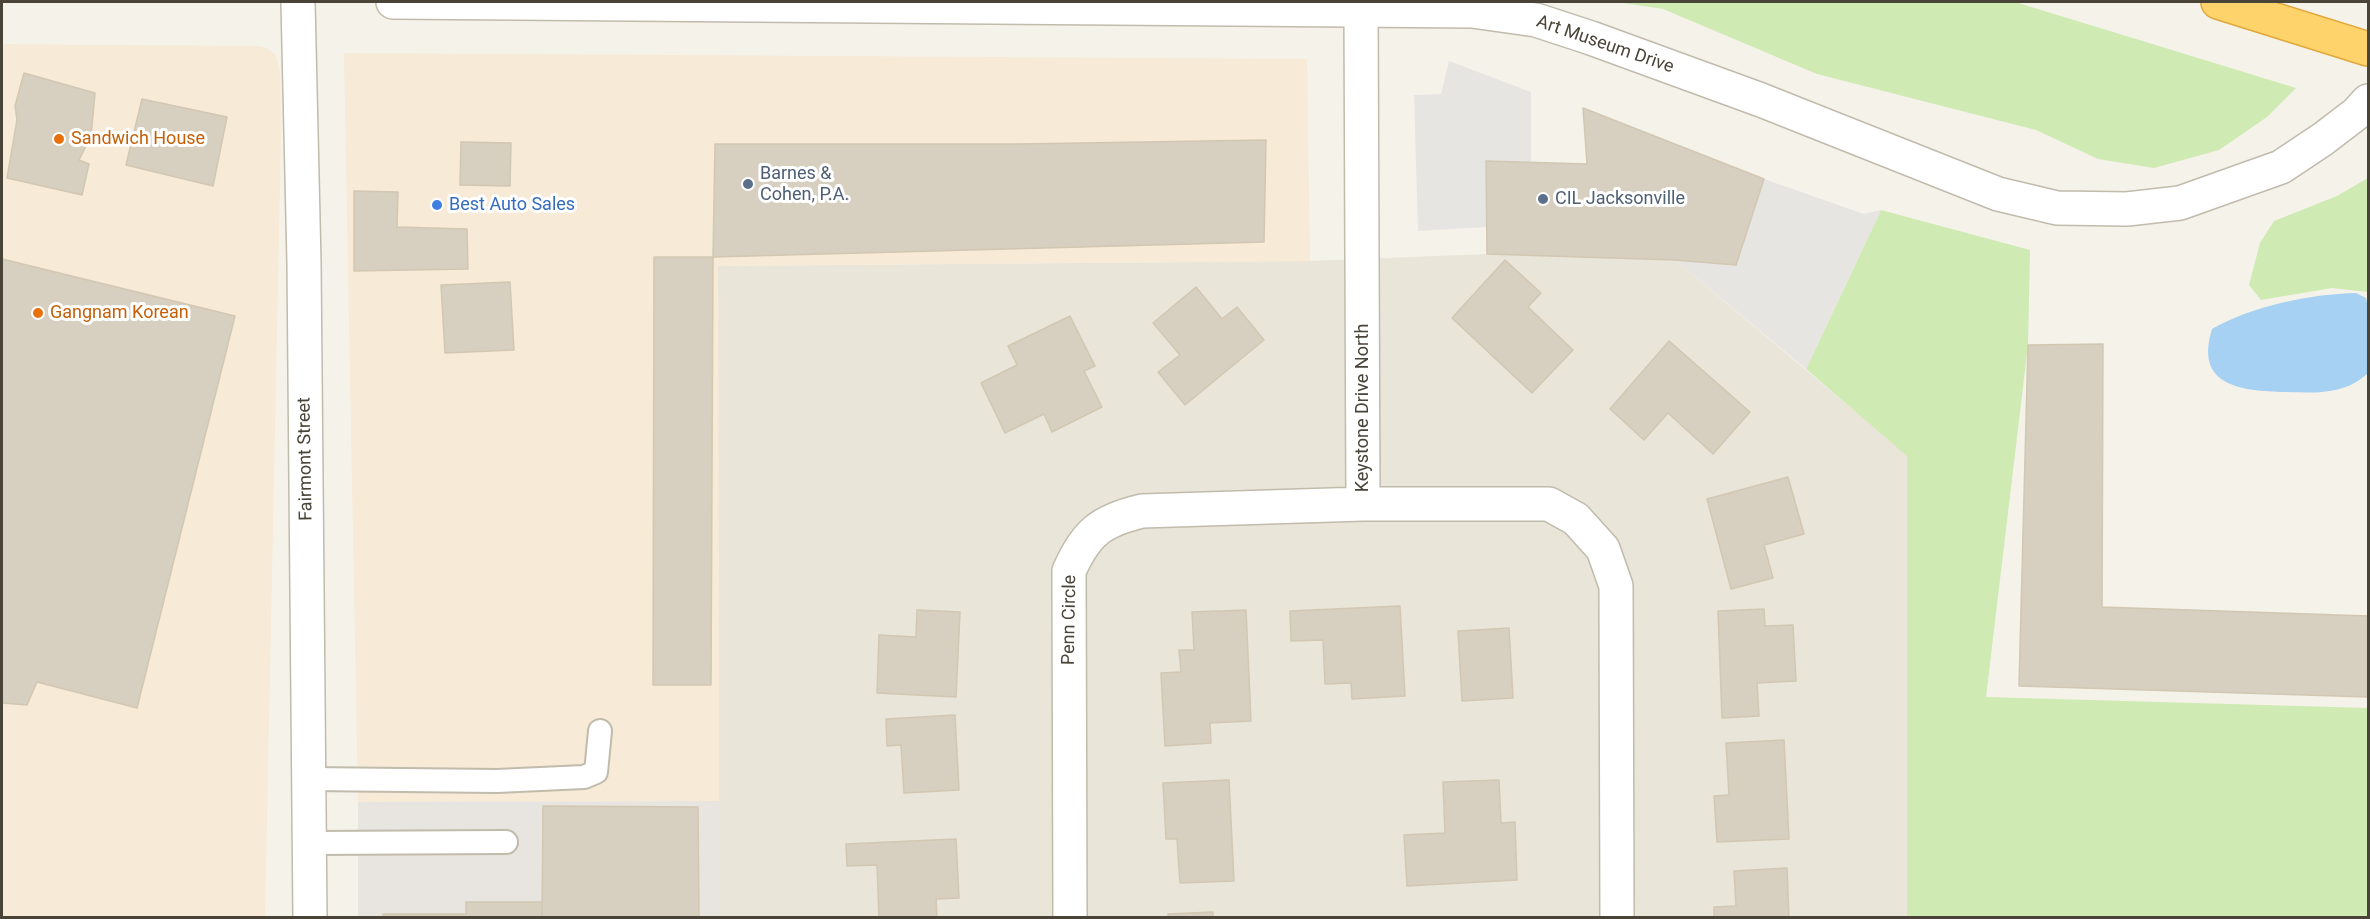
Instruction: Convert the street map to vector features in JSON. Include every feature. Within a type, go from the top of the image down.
[{"type":"highway","points":[[2218,2],[2368,49]]},
{"type":"street","name":"Fairmont Street","points":[[298,2],[304,263],[310,918]]},
{"type":"street","name":"Art Museum Drive","points":[[393,2],[1473,11],[1536,20],[1591,38],[1761,100],[1998,194],[2057,208],[2127,209],[2180,202],[2281,167],[2323,139],[2368,101]]},
{"type":"street","name":"Keystone Drive North","points":[[1361,9],[1363,504],[1548,504],[1576,519],[1603,549],[1616,586],[1617,918]]},
{"type":"street","name":"Penn Circle","points":[[1070,918],[1069,571],[1078,551],[1095,530],[1116,518],[1142,511],[1363,504]]},
{"type":"lane","points":[[309,779],[497,781],[584,777],[596,772],[600,731]]},
{"type":"lane","points":[[310,843],[506,842]]},
{"type":"shaded area","points":[[2,44],[256,46],[267,48],[276,56],[280,72],[281,132],[265,917],[2,918]]},
{"type":"shaded area","points":[[344,53],[1307,59],[1310,261],[718,266],[719,801],[358,802]]},
{"type":"shaded area","points":[[1449,61],[1531,92],[1531,163],[1487,227],[1418,231],[1414,95],[1441,94]]},
{"type":"shaded area","points":[[1764,179],[1864,214],[1881,210],[1806,369],[1675,260],[1736,265]]},
{"type":"shaded area","points":[[1487,254],[1675,260],[1907,455],[1907,917],[719,917],[718,266],[1310,261]]},
{"type":"shaded area","points":[[719,801],[719,917],[358,918],[358,802]]},
{"type":"green space","points":[[1617,2],[2015,2],[2296,88],[2267,117],[2219,150],[2154,168],[2098,159],[2036,130],[1817,74],[1663,9]]},
{"type":"green space","points":[[2368,178],[2368,292],[2332,288],[2261,300],[2249,285],[2260,243],[2274,221],[2337,196]]},
{"type":"green space","points":[[1881,210],[2030,250],[2028,345],[1986,697],[2368,708],[2368,917],[1907,917],[1907,456],[1806,369]]},
{"type":"water","points":[[2356,293],[2366,298],[2368,309],[2368,373],[2350,385],[2318,392],[2252,390],[2225,382],[2216,374],[2210,363],[2208,348],[2212,329],[2228,321],[2282,303],[2320,296]]},
{"type":"building","points":[[24,73],[95,93],[91,136],[79,160],[89,164],[82,195],[7,178],[17,120],[15,106]]},
{"type":"building","points":[[142,99],[227,117],[213,186],[126,165]]},
{"type":"building","points":[[1583,108],[1764,179],[1736,265],[1675,260],[1487,254],[1486,161],[1587,164]]},
{"type":"building","points":[[1266,140],[1264,242],[713,257],[715,144],[1020,144]]},
{"type":"building","points":[[461,142],[511,143],[510,186],[460,185]]},
{"type":"building","points":[[354,191],[398,192],[397,227],[467,229],[468,269],[354,271]]},
{"type":"building","points":[[654,257],[713,257],[711,685],[653,685]]},
{"type":"building","points":[[2,259],[235,316],[137,708],[37,682],[27,705],[2,703]]},
{"type":"building","points":[[1505,260],[1541,293],[1528,307],[1573,350],[1532,393],[1452,318]]},
{"type":"building","points":[[510,282],[514,350],[445,353],[441,285]]},
{"type":"building","points":[[1196,287],[1222,319],[1237,307],[1264,340],[1185,405],[1158,372],[1180,355],[1153,323]]},
{"type":"building","points":[[1070,316],[1095,366],[1084,371],[1102,407],[1052,432],[1044,414],[1005,433],[981,383],[1017,365],[1008,346]]},
{"type":"building","points":[[1669,341],[1750,412],[1713,454],[1668,413],[1644,440],[1610,409]]},
{"type":"building","points":[[2103,344],[2102,607],[2368,616],[2368,697],[2019,686],[2028,345]]},
{"type":"building","points":[[1788,477],[1804,534],[1764,545],[1773,578],[1731,589],[1707,499]]},
{"type":"building","points":[[1400,606],[1405,696],[1352,699],[1351,683],[1325,684],[1323,640],[1291,641],[1290,611]]},
{"type":"building","points":[[1764,609],[1765,626],[1793,625],[1796,681],[1757,683],[1759,716],[1722,718],[1718,611]]},
{"type":"building","points":[[917,610],[960,612],[956,697],[877,693],[879,635],[916,637]]},
{"type":"building","points":[[1246,610],[1251,721],[1210,723],[1211,743],[1165,746],[1161,673],[1181,672],[1179,650],[1194,650],[1192,612]]},
{"type":"building","points":[[1509,628],[1513,698],[1462,701],[1458,631]]},
{"type":"building","points":[[955,715],[959,790],[904,793],[901,745],[887,746],[886,719]]},
{"type":"building","points":[[1784,740],[1789,839],[1717,842],[1714,796],[1729,795],[1726,743]]},
{"type":"building","points":[[1229,780],[1234,881],[1180,883],[1177,839],[1166,839],[1163,783]]},
{"type":"building","points":[[1499,780],[1501,823],[1515,822],[1517,880],[1407,886],[1404,835],[1445,833],[1443,782]]},
{"type":"building","points":[[543,806],[698,807],[699,918],[542,918]]},
{"type":"building","points":[[956,839],[959,898],[936,899],[937,918],[879,918],[877,865],[847,866],[846,844]]},
{"type":"building","points":[[1787,868],[1789,918],[1714,918],[1714,907],[1736,906],[1734,871]]},
{"type":"building","points":[[466,902],[542,902],[542,918],[383,918],[383,914],[466,914]]},
{"type":"building","points":[[1213,912],[1213,918],[1169,918],[1168,914]]},
{"type":"place","name":"Sandwich House","points":[[59,139]]},
{"type":"place","name":"Barnes & Cohen, P.A.","points":[[748,184]]},
{"type":"place","name":"CIL Jacksonville","points":[[1543,199]]},
{"type":"place","name":"Best Auto Sales","points":[[437,205]]},
{"type":"place","name":"Gangnam Korean","points":[[38,313]]}]
